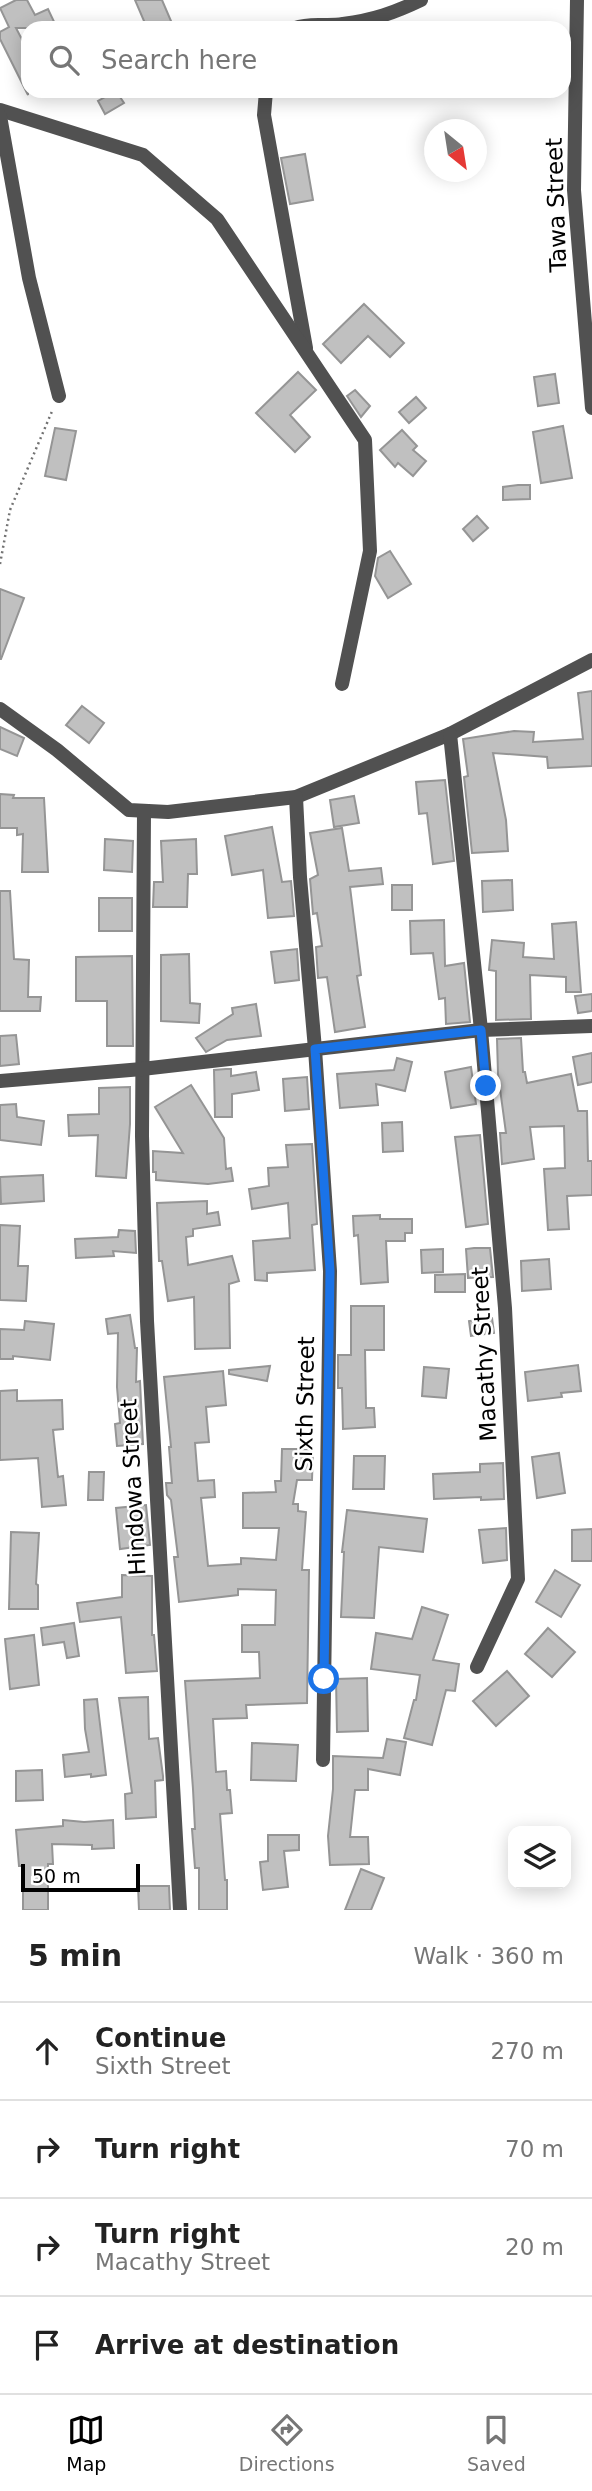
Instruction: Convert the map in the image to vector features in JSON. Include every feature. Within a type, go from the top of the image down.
[{"type":"street","points":[[361,21],[387,16],[421,0]]},
{"type":"street","name":"Tawa Street","points":[[577,0],[575,190],[592,408]]},
{"type":"street","points":[[265,98],[264,116],[307,354]]},
{"type":"street","points":[[0,110],[143,155],[217,219],[365,440],[370,551],[342,684]]},
{"type":"street","points":[[0,116],[29,278],[59,396]]},
{"type":"street","points":[[0,709],[57,750],[130,810],[168,812],[296,797],[450,734],[592,660]]},
{"type":"street","name":"Macathy Street","points":[[450,734],[481,1030],[505,1308],[518,1579],[477,1667]]},
{"type":"street","name":"Sixth Street","points":[[296,797],[330,1271],[323,1760]]},
{"type":"street","name":"Hindowa Street","points":[[144,811],[142,1065],[147,1321],[180,1910]]},
{"type":"street","points":[[0,1081],[481,1030],[592,1026]]},
{"type":"path","points":[[0,564],[10,510],[59,396]]},
{"type":"building","points":[[16,0],[27,0],[35,15],[48,9],[54,21],[21,21],[21,28],[16,28],[21,38],[21,81],[0,39],[0,32],[9,27],[0,8]]},
{"type":"building","points":[[135,0],[162,0],[171,21],[144,21]]},
{"type":"building","points":[[103,98],[121,98],[124,103],[105,114],[98,101]]},
{"type":"building","points":[[305,154],[313,200],[290,204],[281,158]]},
{"type":"building","points":[[364,304],[404,343],[390,357],[368,336],[341,363],[323,344]]},
{"type":"building","points":[[298,372],[316,390],[290,415],[310,437],[295,452],[256,413]]},
{"type":"building","points":[[555,374],[559,403],[538,406],[534,377]]},
{"type":"building","points":[[355,390],[370,406],[361,417],[347,396]]},
{"type":"building","points":[[416,397],[426,408],[409,423],[399,412]]},
{"type":"building","points":[[563,426],[572,478],[541,483],[533,432]]},
{"type":"building","points":[[55,428],[76,431],[66,480],[45,476]]},
{"type":"building","points":[[402,430],[417,446],[413,450],[426,461],[413,476],[398,463],[395,467],[380,450]]},
{"type":"building","points":[[530,485],[530,499],[503,500],[503,487]]},
{"type":"building","points":[[477,516],[488,528],[473,541],[463,529]]},
{"type":"building","points":[[390,551],[411,584],[388,598],[375,576],[378,558]]},
{"type":"building","points":[[0,589],[24,598],[1,659],[0,659]]},
{"type":"building","points":[[592,691],[592,766],[548,768],[547,757],[493,753],[506,820],[508,851],[472,853],[463,739],[514,731],[534,732],[533,742],[583,739],[578,693]]},
{"type":"building","points":[[82,706],[104,723],[89,743],[66,725]]},
{"type":"building","points":[[0,727],[24,738],[17,756],[0,749]]},
{"type":"building","points":[[445,780],[454,861],[433,864],[427,813],[419,814],[416,782]]},
{"type":"building","points":[[0,794],[14,795],[13,798],[44,798],[48,872],[22,872],[23,834],[17,835],[17,828],[0,828]]},
{"type":"building","points":[[354,796],[359,823],[334,827],[330,800]]},
{"type":"building","points":[[272,827],[282,882],[291,881],[294,916],[268,918],[263,870],[232,875],[225,836]]},
{"type":"building","points":[[342,828],[349,871],[381,868],[383,884],[350,887],[361,975],[357,976],[365,1027],[335,1032],[327,977],[318,978],[316,947],[322,946],[317,913],[313,914],[310,879],[318,875],[310,833]]},
{"type":"building","points":[[105,839],[133,841],[132,872],[104,870]]},
{"type":"building","points":[[196,839],[197,874],[188,874],[187,907],[153,907],[154,882],[163,882],[161,841]]},
{"type":"building","points":[[512,880],[513,910],[483,912],[482,881]]},
{"type":"building","points":[[392,885],[412,885],[412,910],[392,910]]},
{"type":"building","points":[[0,891],[10,891],[14,959],[29,960],[28,997],[41,997],[40,1011],[0,1011]]},
{"type":"building","points":[[99,898],[132,898],[132,931],[99,931]]},
{"type":"building","points":[[444,920],[445,966],[464,963],[470,1022],[446,1024],[445,998],[439,999],[433,953],[411,954],[410,921]]},
{"type":"building","points":[[576,922],[581,992],[566,992],[566,977],[530,975],[531,1019],[496,1020],[496,971],[489,970],[492,940],[524,943],[523,957],[554,959],[552,924]]},
{"type":"building","points":[[297,949],[299,980],[275,983],[271,952]]},
{"type":"building","points":[[189,954],[190,1003],[200,1004],[199,1023],[161,1021],[161,955]]},
{"type":"building","points":[[132,956],[133,1046],[107,1046],[107,1001],[76,1001],[76,957]]},
{"type":"building","points":[[592,994],[592,1011],[578,1013],[575,996]]},
{"type":"building","points":[[256,1004],[261,1036],[227,1040],[206,1052],[196,1038],[233,1014],[232,1008]]},
{"type":"building","points":[[16,1035],[19,1064],[0,1066],[0,1036]]},
{"type":"building","points":[[521,1038],[523,1072],[527,1083],[571,1074],[578,1111],[587,1111],[592,1195],[567,1196],[569,1229],[548,1230],[544,1169],[565,1168],[564,1126],[530,1127],[534,1159],[502,1164],[500,1133],[506,1133],[498,1074],[497,1039]]},
{"type":"building","points":[[592,1053],[592,1082],[578,1085],[573,1057]]},
{"type":"building","points":[[397,1058],[412,1062],[405,1091],[376,1084],[378,1105],[340,1108],[337,1074],[394,1070]]},
{"type":"building","points":[[471,1067],[476,1104],[451,1108],[445,1072]]},
{"type":"building","points":[[231,1069],[231,1076],[256,1072],[259,1090],[232,1094],[232,1117],[215,1117],[214,1070]]},
{"type":"building","points":[[307,1077],[309,1109],[285,1111],[283,1079]]},
{"type":"building","points":[[191,1085],[224,1138],[226,1169],[231,1168],[233,1181],[208,1184],[156,1180],[156,1172],[153,1172],[153,1151],[183,1153],[155,1107]]},
{"type":"building","points":[[130,1087],[126,1178],[96,1176],[98,1135],[69,1136],[68,1115],[99,1114],[99,1088]]},
{"type":"building","points":[[16,1104],[17,1117],[44,1121],[41,1145],[0,1140],[0,1105]]},
{"type":"building","points":[[402,1122],[403,1151],[383,1152],[382,1123]]},
{"type":"building","points":[[480,1135],[488,1224],[466,1227],[455,1137]]},
{"type":"building","points":[[312,1144],[317,1224],[312,1225],[315,1270],[267,1273],[267,1281],[255,1280],[253,1241],[290,1238],[288,1203],[252,1209],[249,1189],[269,1186],[268,1168],[288,1167],[286,1145]]},
{"type":"building","points":[[43,1175],[44,1201],[1,1204],[0,1177]]},
{"type":"building","points":[[207,1201],[207,1214],[218,1212],[220,1225],[193,1229],[193,1236],[186,1237],[188,1265],[232,1256],[239,1281],[229,1284],[230,1348],[195,1349],[194,1297],[168,1301],[162,1261],[159,1261],[157,1203]]},
{"type":"building","points":[[380,1215],[380,1219],[412,1219],[412,1233],[405,1233],[405,1241],[386,1241],[388,1282],[361,1284],[358,1235],[354,1236],[353,1216]]},
{"type":"building","points":[[0,1225],[20,1226],[18,1266],[28,1266],[26,1301],[0,1300]]},
{"type":"building","points":[[119,1230],[135,1231],[136,1253],[113,1251],[114,1256],[76,1258],[75,1239],[118,1237]]},
{"type":"building","points":[[490,1248],[493,1277],[468,1278],[466,1249]]},
{"type":"building","points":[[443,1249],[443,1272],[422,1273],[421,1250]]},
{"type":"building","points":[[549,1259],[551,1289],[522,1291],[521,1261]]},
{"type":"building","points":[[465,1274],[465,1292],[435,1292],[435,1275]]},
{"type":"building","points":[[351,1306],[384,1306],[384,1350],[365,1350],[366,1408],[374,1408],[375,1427],[343,1429],[342,1388],[338,1388],[338,1355],[351,1355]]},
{"type":"building","points":[[130,1315],[137,1348],[136,1382],[140,1381],[143,1444],[117,1446],[115,1424],[120,1423],[117,1387],[118,1333],[108,1334],[106,1319]]},
{"type":"building","points":[[492,1318],[494,1333],[471,1336],[469,1321]]},
{"type":"building","points":[[25,1321],[54,1324],[50,1360],[13,1356],[13,1359],[0,1359],[0,1329],[24,1330]]},
{"type":"building","points":[[578,1365],[581,1391],[561,1393],[562,1397],[528,1401],[525,1372]]},
{"type":"building","points":[[270,1366],[267,1381],[229,1374],[229,1370]]},
{"type":"building","points":[[424,1367],[449,1369],[446,1398],[422,1396]]},
{"type":"building","points":[[223,1371],[226,1405],[206,1407],[209,1442],[195,1443],[198,1481],[214,1480],[215,1497],[201,1498],[208,1566],[241,1564],[241,1558],[276,1560],[279,1528],[243,1528],[243,1493],[276,1492],[275,1481],[281,1481],[282,1449],[313,1449],[312,1480],[297,1480],[293,1504],[298,1504],[298,1511],[306,1512],[302,1570],[309,1570],[307,1703],[246,1705],[247,1718],[213,1719],[216,1772],[226,1771],[232,1813],[220,1814],[227,1880],[227,1910],[199,1910],[199,1868],[195,1868],[192,1829],[195,1829],[185,1681],[260,1678],[259,1652],[242,1652],[242,1625],[275,1625],[276,1590],[238,1589],[238,1595],[179,1602],[174,1557],[178,1557],[171,1500],[167,1495],[166,1483],[172,1483],[164,1377]]},
{"type":"building","points":[[17,1390],[17,1401],[62,1400],[63,1429],[53,1430],[58,1477],[63,1476],[66,1505],[42,1507],[38,1458],[0,1460],[0,1391]]},
{"type":"building","points":[[559,1453],[565,1493],[537,1498],[532,1457]]},
{"type":"building","points":[[354,1456],[385,1456],[384,1489],[353,1489]]},
{"type":"building","points":[[503,1463],[504,1499],[434,1499],[433,1474],[480,1472],[480,1464]]},
{"type":"building","points":[[89,1472],[104,1472],[103,1500],[88,1500]]},
{"type":"building","points":[[146,1505],[150,1545],[120,1549],[116,1508]]},
{"type":"building","points":[[347,1510],[427,1519],[423,1552],[379,1547],[374,1618],[341,1617],[342,1552]]},
{"type":"building","points":[[506,1528],[507,1560],[483,1563],[479,1530]]},
{"type":"building","points":[[592,1529],[592,1561],[572,1561],[572,1530]]},
{"type":"building","points":[[11,1532],[39,1533],[36,1584],[38,1609],[9,1609]]},
{"type":"building","points":[[555,1570],[580,1585],[561,1617],[536,1602]]},
{"type":"building","points":[[122,1575],[152,1576],[152,1635],[157,1671],[126,1673],[121,1617],[80,1622],[77,1603],[122,1597]]},
{"type":"building","points":[[422,1607],[448,1615],[433,1660],[459,1664],[455,1691],[446,1690],[432,1745],[404,1738],[416,1700],[420,1675],[371,1669],[376,1633],[412,1639]]},
{"type":"building","points":[[74,1623],[79,1656],[67,1658],[64,1642],[43,1645],[41,1628]]},
{"type":"building","points":[[548,1628],[575,1652],[552,1677],[525,1654]]},
{"type":"building","points":[[34,1635],[39,1685],[10,1689],[5,1639]]},
{"type":"building","points":[[507,1671],[529,1696],[496,1726],[473,1701]]},
{"type":"building","points":[[367,1678],[368,1731],[337,1732],[336,1679]]},
{"type":"building","points":[[148,1697],[149,1739],[158,1738],[163,1780],[155,1781],[156,1817],[126,1819],[125,1794],[132,1793],[119,1698]]},
{"type":"building","points":[[97,1699],[106,1775],[65,1777],[63,1755],[89,1752],[84,1700]]},
{"type":"building","points":[[387,1739],[406,1742],[400,1775],[368,1769],[368,1790],[355,1790],[350,1837],[368,1837],[369,1864],[330,1865],[328,1836],[333,1756],[383,1758]]},
{"type":"building","points":[[252,1743],[298,1745],[296,1781],[251,1780]]},
{"type":"building","points":[[42,1770],[43,1800],[16,1801],[16,1771]]},
{"type":"building","points":[[63,1820],[113,1820],[114,1848],[92,1849],[92,1845],[52,1844],[53,1864],[48,1864],[48,1910],[23,1910],[23,1866],[19,1866],[16,1830],[63,1826]]},
{"type":"building","points":[[268,1835],[299,1835],[299,1850],[284,1851],[288,1887],[263,1890],[260,1862],[268,1861]]},
{"type":"building","points":[[361,1869],[384,1878],[371,1910],[345,1910]]},
{"type":"building","points":[[138,1886],[169,1886],[170,1910],[139,1910]]},
{"type":"route","points":[[324,1679],[330,1271],[315,1049],[481,1030],[486,1086]]}]
